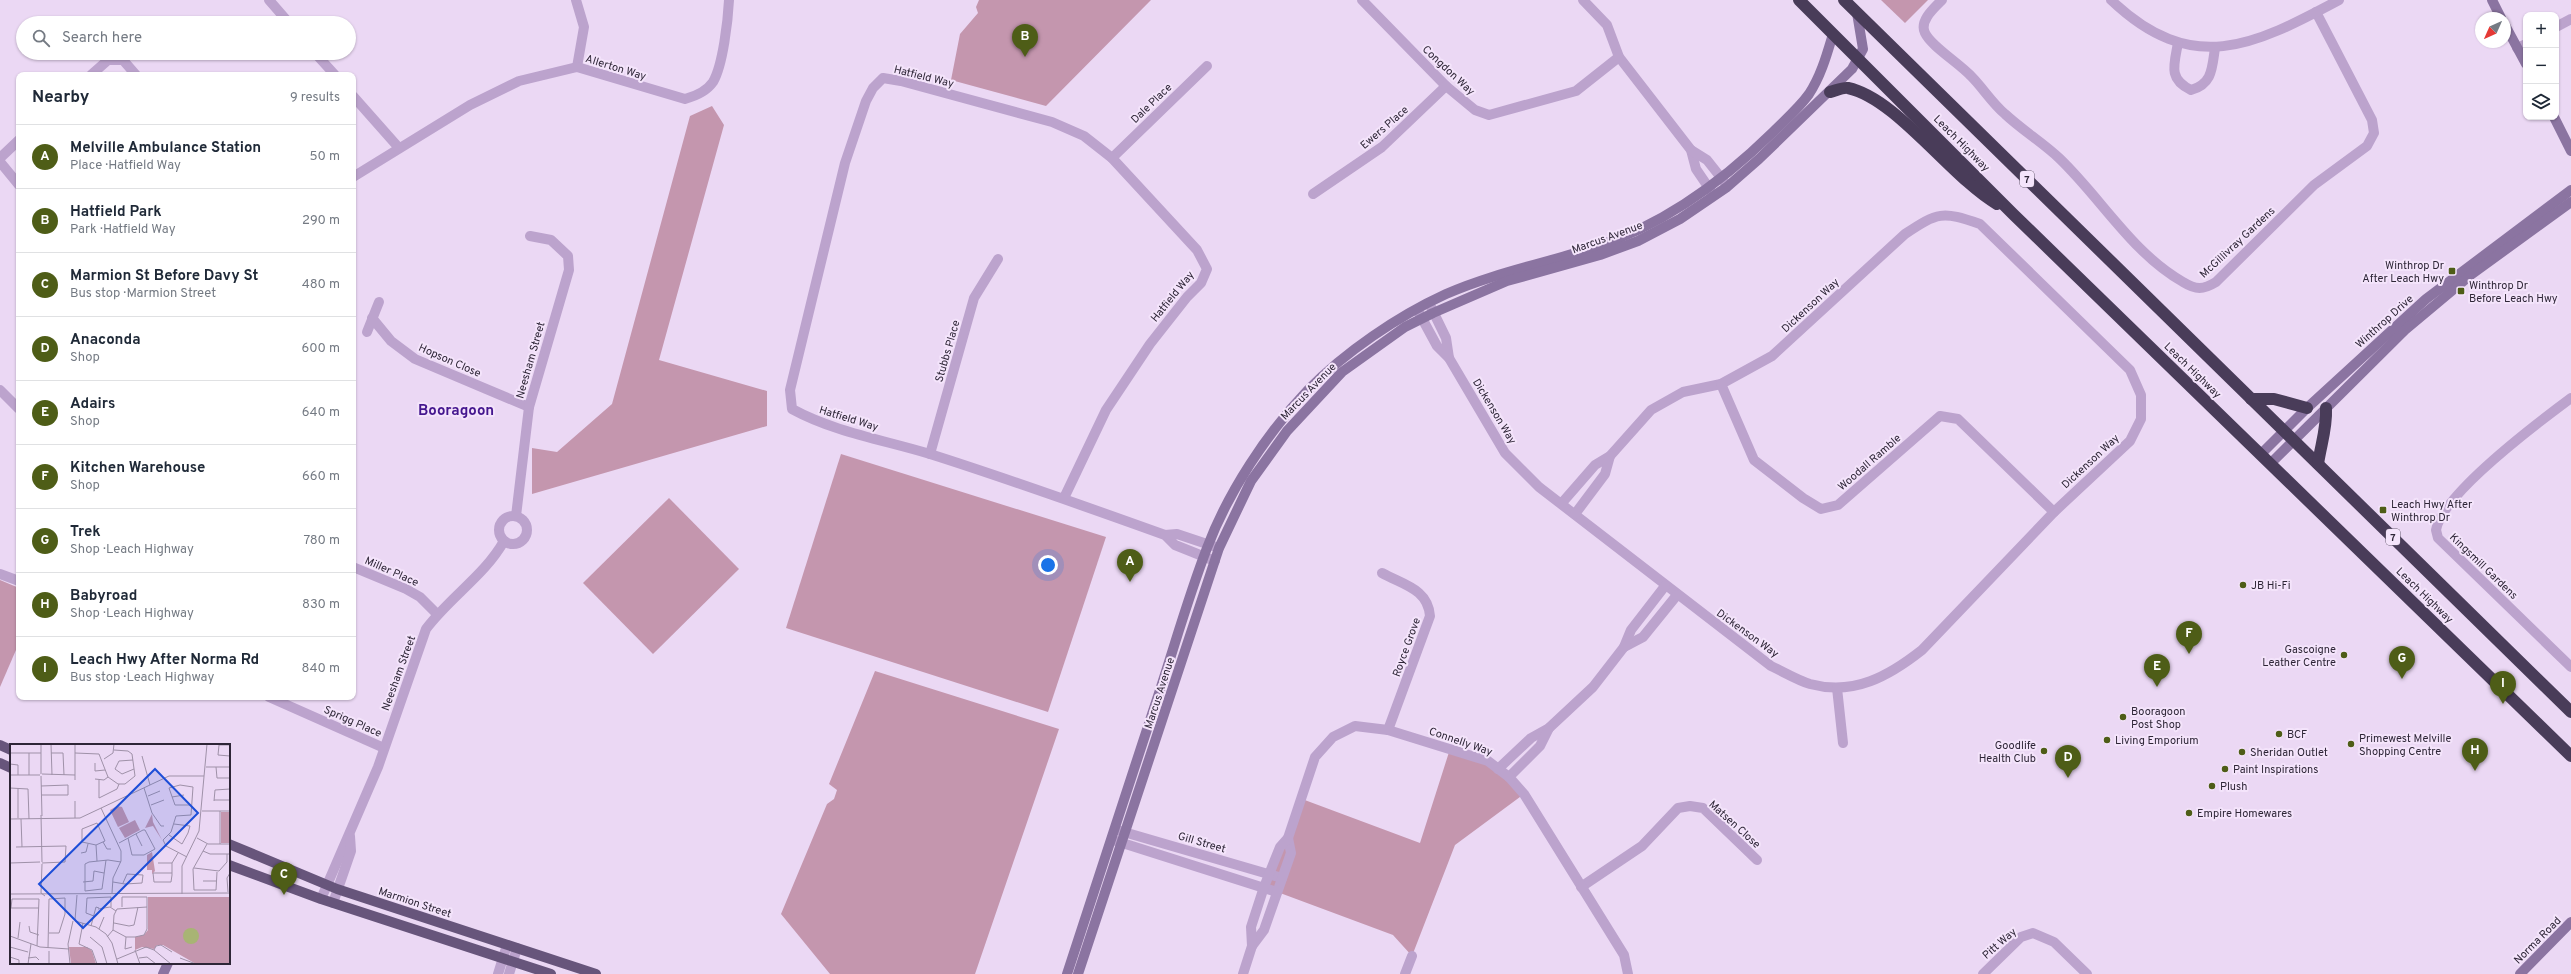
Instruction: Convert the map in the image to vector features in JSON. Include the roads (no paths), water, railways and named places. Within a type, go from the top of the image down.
[{"type":"highway","name":"Leach Highway","points":[[1799,0],[2013,214],[2571,756]]},
{"type":"highway","name":"Leach Highway","points":[[1844,0],[2571,712]]},
{"type":"highway","points":[[1830,92],[1846,88],[1876,100],[1912,130],[1977,192],[2013,214]]},
{"type":"highway","points":[[2251,398],[2274,399],[2307,408]]},
{"type":"highway","points":[[2318,464],[2321,442],[2327,426],[2326,408]]},
{"type":"main road","points":[[0,745],[10,750]]},
{"type":"main road","points":[[0,763],[10,768]]},
{"type":"main road","name":"Marmion Street","points":[[230,845],[337,889],[596,974]]},
{"type":"main road","points":[[230,865],[333,903],[551,974]]},
{"type":"street","points":[[269,0],[283,16]]},
{"type":"street","points":[[576,0],[584,27],[577,67]]},
{"type":"street","name":"Allerton Way","points":[[356,175],[470,104],[519,81],[577,67],[685,99],[699,95],[713,81],[728,30],[729,0]]},
{"type":"street","name":"Congdon Way","points":[[1362,0],[1446,86],[1474,110],[1489,115],[1576,91],[1619,57]]},
{"type":"street","points":[[1583,0],[1607,25],[1619,57],[1691,150],[1708,160],[1728,187]]},
{"type":"street","name":"McGillivray Gardens","points":[[1942,0],[1929,13],[1924,26],[1924,32],[1932,43],[1951,56],[2004,113],[2059,158],[2133,241],[2170,273],[2196,288],[2205,289],[2216,282],[2314,185],[2367,146],[2374,133],[2372,120],[2316,12]]},
{"type":"street","points":[[2111,0],[2131,19],[2161,37],[2178,43],[2215,48],[2237,46],[2264,37],[2339,0]]},
{"type":"street","points":[[2492,0],[2498,12]]},
{"type":"street","points":[[1857,13],[1863,49],[1859,59]]},
{"type":"street","points":[[2559,25],[2571,19]]},
{"type":"street","points":[[2511,32],[2522,46]]},
{"type":"street","name":"Marcus Avenue","points":[[1067,974],[1208,545],[1243,476],[1277,426],[1309,389],[1336,365],[1401,317],[1448,293],[1504,273],[1596,247],[1634,233],[1675,211],[1721,178],[1757,147],[1807,97],[1818,76],[1833,34]]},
{"type":"street","points":[[2178,43],[2174,66],[2176,78],[2181,85],[2191,90],[2202,87],[2210,78],[2215,48]]},
{"type":"street","name":"Marcus Avenue","points":[[1078,974],[1219,548],[1251,481],[1287,431],[1342,372],[1405,327],[1433,313],[1507,281],[1600,255],[1638,241],[1680,219],[1728,187],[1830,92],[1859,59]]},
{"type":"street","points":[[94,72],[108,60],[123,60],[133,72]]},
{"type":"street","points":[[322,60],[332,72]]},
{"type":"street","name":"Dale Place","points":[[1112,158],[1207,66]]},
{"type":"street","name":"Hatfield Way","points":[[1064,498],[1106,410],[1150,344],[1187,297],[1201,283],[1207,269],[1197,250],[1112,158],[1084,136],[1052,122],[901,81],[883,78],[873,88],[866,101],[845,163],[790,390],[792,408],[813,420],[930,454],[1064,498],[1165,535],[1175,545],[1215,561]]},
{"type":"street","name":"Ewers Place","points":[[1313,194],[1382,147],[1446,86]]},
{"type":"street","points":[[356,99],[399,148]]},
{"type":"street","points":[[2556,120],[2570,146]]},
{"type":"street","points":[[0,158],[16,143]]},
{"type":"street","points":[[1691,150],[1696,169],[1714,196]]},
{"type":"street","points":[[0,162],[16,181]]},
{"type":"street","name":"Winthrop Drive","points":[[2261,454],[2307,408],[2426,299],[2571,190]]},
{"type":"street","name":"Winthrop Drive","points":[[2271,463],[2404,330],[2472,274],[2571,202]]},
{"type":"street","name":"Dickenson Way","points":[[1417,309],[1437,346],[1449,358],[1505,453],[1538,488],[1575,514],[1676,595],[1771,666],[1810,684],[1837,688],[1876,681],[1903,665],[1922,650],[2054,512],[2130,440],[2141,419],[2141,395],[2130,370],[1980,224],[1953,214],[1930,218],[1905,234],[1772,356],[1721,384],[1683,392],[1651,410],[1610,456],[1595,465],[1561,504]]},
{"type":"street","name":"Neesham Street","points":[[516,516],[529,407],[569,270],[568,256],[551,240],[530,236]]},
{"type":"street","name":"Stubbs Place","points":[[930,454],[974,298],[998,259]]},
{"type":"street","points":[[367,332],[379,302]]},
{"type":"street","name":"Dickenson Way","points":[[1429,303],[1446,338],[1449,358]]},
{"type":"street","name":"Hopson Close","points":[[372,318],[391,340],[415,359],[529,407]]},
{"type":"street","name":"Woodall Ramble","points":[[1721,384],[1754,460],[1803,498],[1821,509],[1838,505],[1940,416],[1958,419],[2054,512]]},
{"type":"street","points":[[0,390],[16,406]]},
{"type":"street","name":"Kingsmill Gardens","points":[[2571,398],[2508,446],[2444,510],[2436,530],[2438,538],[2571,667]]},
{"type":"street","name":"Dickenson Way","points":[[1575,514],[1605,474],[1610,456]]},
{"type":"street","points":[[508,516],[516,516],[524,520],[527,524],[527,535],[519,543],[514,544],[504,541],[500,535],[500,524],[508,516]]},
{"type":"street","name":"Hatfield Way","points":[[1165,535],[1177,534],[1219,548]]},
{"type":"street","name":"Neesham Street","points":[[321,898],[341,847],[350,836],[384,748],[426,629],[437,614],[494,558],[504,541]]},
{"type":"street","name":"Miller Place","points":[[356,568],[406,589],[420,597],[437,614]]},
{"type":"street","points":[[0,574],[16,581]]},
{"type":"street","name":"Royce Grove","points":[[1382,574],[1421,593],[1429,604],[1430,616],[1388,730]]},
{"type":"street","points":[[1498,769],[1531,738],[1549,728],[1593,687],[1624,647],[1632,630],[1665,586]]},
{"type":"street","points":[[1624,647],[1643,638],[1676,595]]},
{"type":"street","points":[[1837,688],[1843,743]]},
{"type":"street","name":"Sprigg Place","points":[[276,700],[384,748]]},
{"type":"street","name":"Connelly Way","points":[[1252,946],[1251,927],[1264,887],[1280,847],[1288,838],[1315,758],[1328,742],[1355,726],[1388,730],[1488,761],[1509,777],[1524,794],[1624,955],[1628,974]]},
{"type":"street","points":[[1509,777],[1540,746],[1549,728]]},
{"type":"street","name":"Matsen Close","points":[[1582,888],[1642,846],[1678,808],[1690,806],[1703,808],[1757,860]]},
{"type":"street","name":"Gill Street","points":[[1115,829],[1124,837],[1277,892]]},
{"type":"street","name":"Neesham Street","points":[[333,903],[350,851],[350,836]]},
{"type":"street","name":"Gill Street","points":[[1111,839],[1124,837],[1269,873],[1282,878]]},
{"type":"street","name":"Connelly Way","points":[[1243,974],[1252,946],[1264,930],[1282,878],[1290,852],[1288,838]]},
{"type":"street","name":"Norma Road","points":[[2520,974],[2571,922]]},
{"type":"street","name":"Pitt Way","points":[[1983,974],[2021,937],[2033,933],[2054,942],[2088,974]]},
{"type":"street","points":[[498,974],[507,945]]},
{"type":"street","points":[[509,974],[517,948]]},
{"type":"street","points":[[1405,974],[1412,956]]},
{"type":"street","points":[[163,974],[168,964]]},
{"type":"place","name":"Hatfield Park","points":[[1025,57]]},
{"type":"place","name":"Winthrop Dr After Leach Hwy","points":[[2452,271]]},
{"type":"place","name":"Winthrop Dr Before Leach Hwy","points":[[2461,291]]},
{"type":"place","name":"Leach Hwy After Winthrop Dr","points":[[2383,510]]},
{"type":"place","name":"Melville Ambulance Station","points":[[1130,582]]},
{"type":"place","name":"JB Hi-Fi","points":[[2243,585]]},
{"type":"place","name":"Kitchen Warehouse","points":[[2189,654]]},
{"type":"place","name":"Gascoigne Leather Centre","points":[[2344,655]]},
{"type":"place","name":"Trek","points":[[2402,679]]},
{"type":"place","name":"Adairs","points":[[2157,687]]},
{"type":"place","name":"Leach Hwy After Norma Rd","points":[[2503,704]]},
{"type":"place","name":"Booragoon Post Shop","points":[[2123,717]]},
{"type":"place","name":"BCF","points":[[2279,734]]},
{"type":"place","name":"Living Emporium","points":[[2107,740]]},
{"type":"place","name":"Primewest Melville Shopping Centre","points":[[2351,744]]},
{"type":"place","name":"Goodlife Health Club","points":[[2044,751]]},
{"type":"place","name":"Sheridan Outlet","points":[[2242,752]]},
{"type":"place","name":"Paint Inspirations","points":[[2225,769]]},
{"type":"place","name":"Babyroad","points":[[2475,771]]},
{"type":"place","name":"Anaconda","points":[[2068,778]]},
{"type":"place","name":"Plush","points":[[2212,786]]},
{"type":"place","name":"Empire Homewares","points":[[2189,813]]},
{"type":"place","name":"Marmion St Before Davy St","points":[[284,895]]},
{"type":"district","name":"Booragoon","points":[[456,410]]}]
